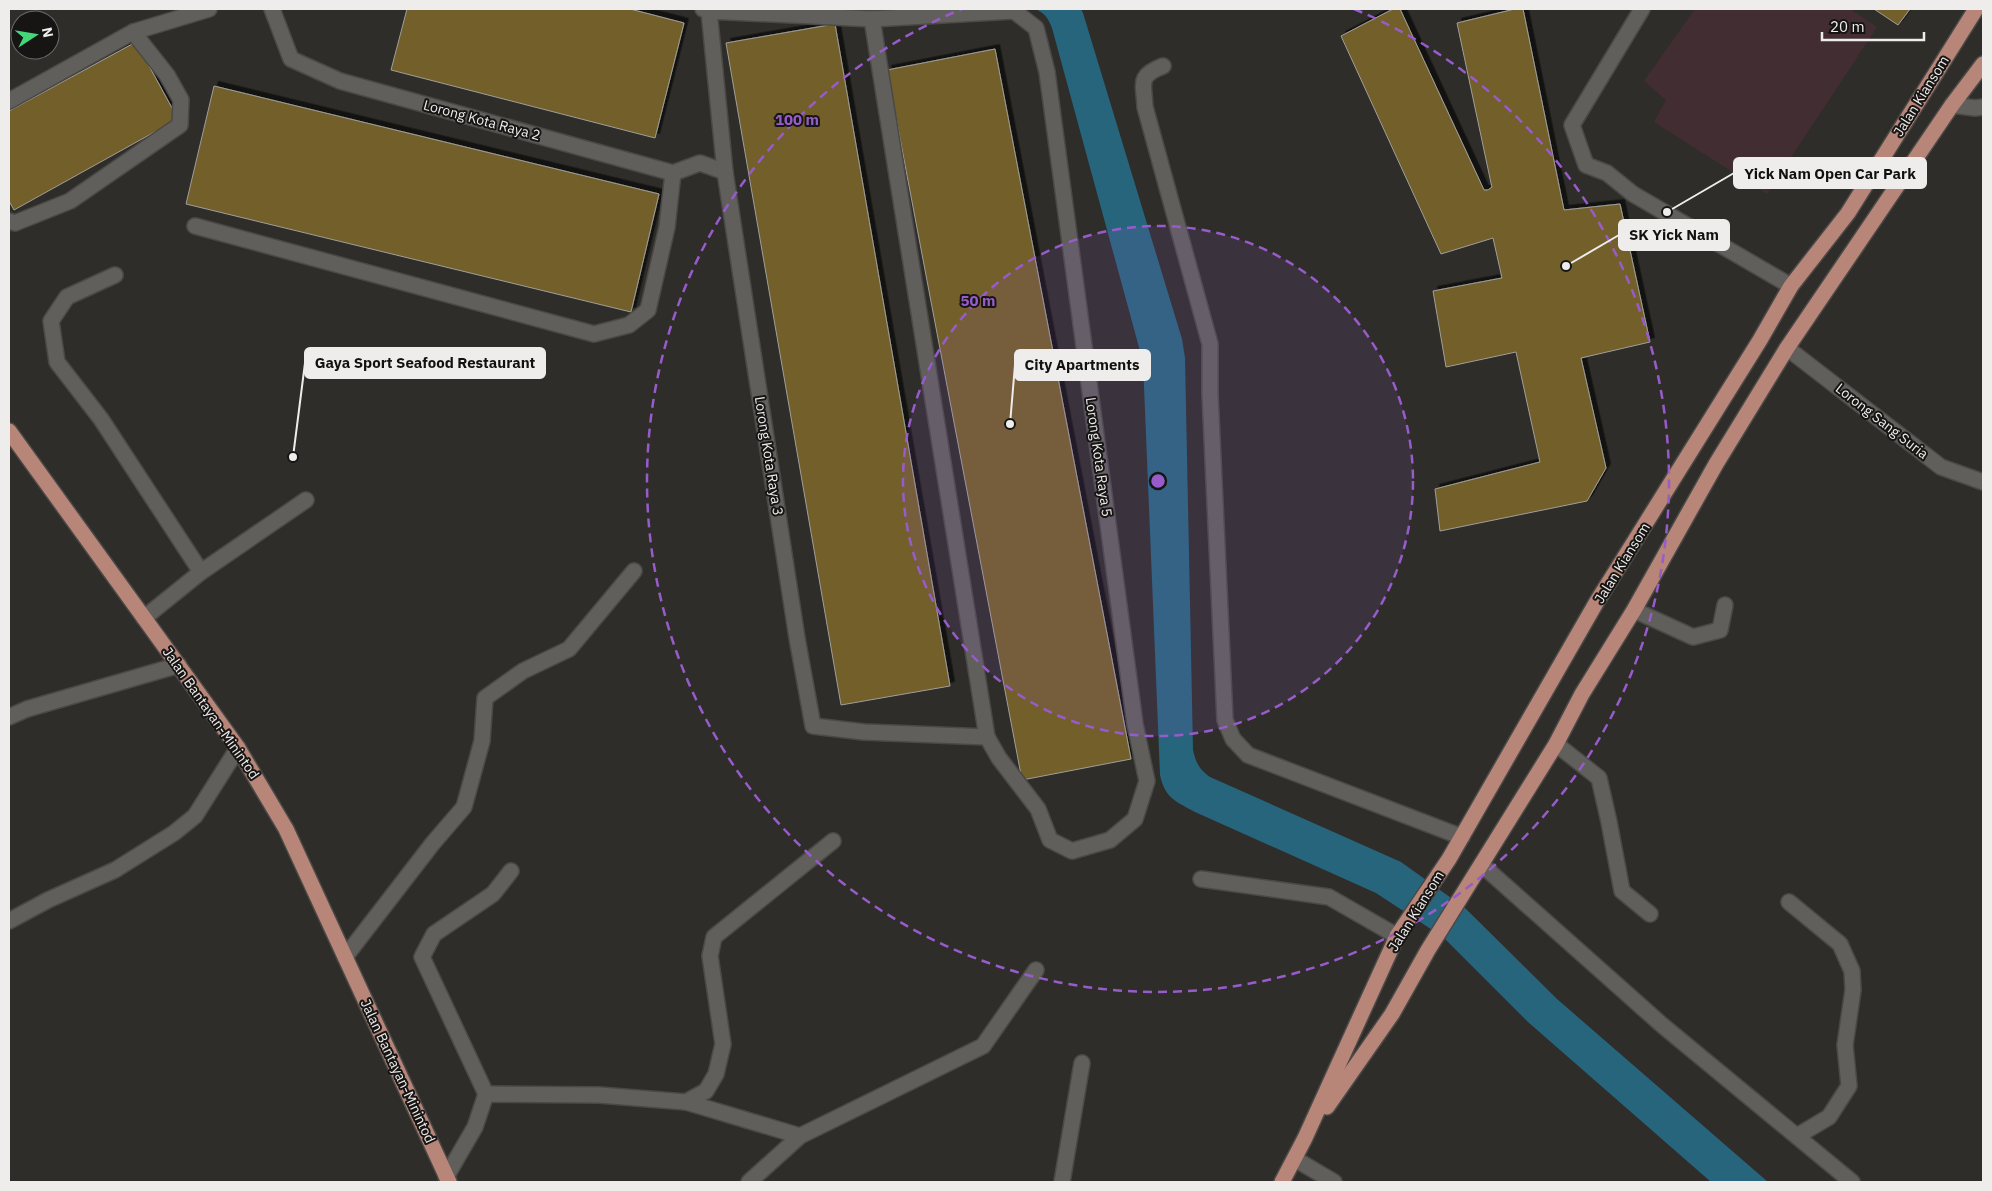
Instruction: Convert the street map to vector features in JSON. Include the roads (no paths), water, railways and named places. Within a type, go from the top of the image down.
[{"type":"main road","name":"Jalan Kiansom","points":[[1282,1182],[1305,1138],[1397,936],[1449,859],[1596,603],[1760,340],[1791,286],[1848,213],[1976,9]]},
{"type":"main road","name":"Jalan Kiansom","points":[[1305,1138],[1392,1014],[1428,950],[1556,744],[1582,694],[1634,610],[1716,464],[1787,348],[1952,105],[1983,64]]},
{"type":"main road","name":"Jalan Bantayan-Minintod","points":[[9,431],[238,748],[286,829],[447,1180]]},
{"type":"street","points":[[9,101],[133,32],[209,9]]},
{"type":"street","name":"Lorong Kota Raya 2","points":[[272,9],[291,59],[340,82],[673,173]]},
{"type":"street","points":[[1642,9],[1572,125],[1586,165],[1607,173],[1633,194],[1791,286]]},
{"type":"street","name":"Lorong Kota Raya 5","points":[[706,10],[872,19],[1014,11],[1036,28],[1047,72],[1135,724],[1147,781],[1135,819],[1110,840],[1072,851],[1050,840],[1038,808],[999,758],[988,737],[872,19]]},
{"type":"street","name":"Lorong Kota Raya 3","points":[[706,10],[725,172],[797,638],[813,726],[864,732],[988,737]]},
{"type":"street","points":[[9,221],[15,223],[70,201],[180,125],[181,100],[167,75],[133,32]]},
{"type":"street","points":[[1164,66],[1149,71],[1144,79],[1145,107],[1210,344],[1210,394],[1225,720],[1233,739],[1248,755],[1462,837]]},
{"type":"street","points":[[1952,105],[1975,108],[1983,106]]},
{"type":"street","points":[[195,226],[594,334],[629,325],[648,310],[667,228],[673,173],[700,163],[725,172]]},
{"type":"street","points":[[115,275],[68,297],[51,321],[57,362],[101,419],[201,572]]},
{"type":"street","name":"Lorong Sang Suria","points":[[1787,348],[1941,466],[1983,482]]},
{"type":"street","points":[[144,618],[201,572],[306,500]]},
{"type":"street","points":[[345,957],[433,843],[464,807],[482,741],[485,698],[523,671],[569,650],[634,571]]},
{"type":"street","points":[[1634,610],[1694,637],[1720,630],[1725,605]]},
{"type":"street","points":[[9,717],[28,709],[179,665]]},
{"type":"street","points":[[1556,744],[1599,778],[1622,891],[1650,914]]},
{"type":"street","points":[[9,921],[48,900],[115,870],[174,833],[195,816],[238,748]]},
{"type":"street","points":[[686,1102],[706,1091],[716,1074],[723,1044],[710,956],[714,937],[833,841]]},
{"type":"street","points":[[1482,865],[1662,1025],[1852,1182]]},
{"type":"street","points":[[447,1180],[475,1127],[486,1094],[422,957],[434,934],[493,894],[512,871]]},
{"type":"street","points":[[1201,879],[1329,897],[1397,936]]},
{"type":"street","points":[[1788,902],[1840,944],[1852,971],[1853,990],[1845,1045],[1849,1086],[1830,1116],[1797,1136]]},
{"type":"street","points":[[749,1182],[800,1136],[983,1046],[1036,970]]},
{"type":"street","points":[[1062,1182],[1082,1063]]},
{"type":"street","points":[[486,1094],[599,1095],[686,1102],[800,1136]]},
{"type":"street","points":[[1295,1158],[1334,1182]]},
{"type":"water","points":[[1035,9],[1081,9],[1083,13],[1182,339],[1185,358],[1193,750],[1198,765],[1210,777],[1401,862],[1465,908],[1557,999],[1768,1182],[1711,1182],[1528,1022],[1443,937],[1376,893],[1195,812],[1176,802],[1168,794],[1160,775],[1143,362],[1052,28],[1046,16]]},
{"type":"place","name":"Yick Nam Open Car Park","points":[[1667,212]]},
{"type":"place","name":"SK Yick Nam","points":[[1566,266]]},
{"type":"place","name":"City Apartments","points":[[1010,424]]},
{"type":"place","name":"Gaya Sport Seafood Restaurant","points":[[293,457]]}]
